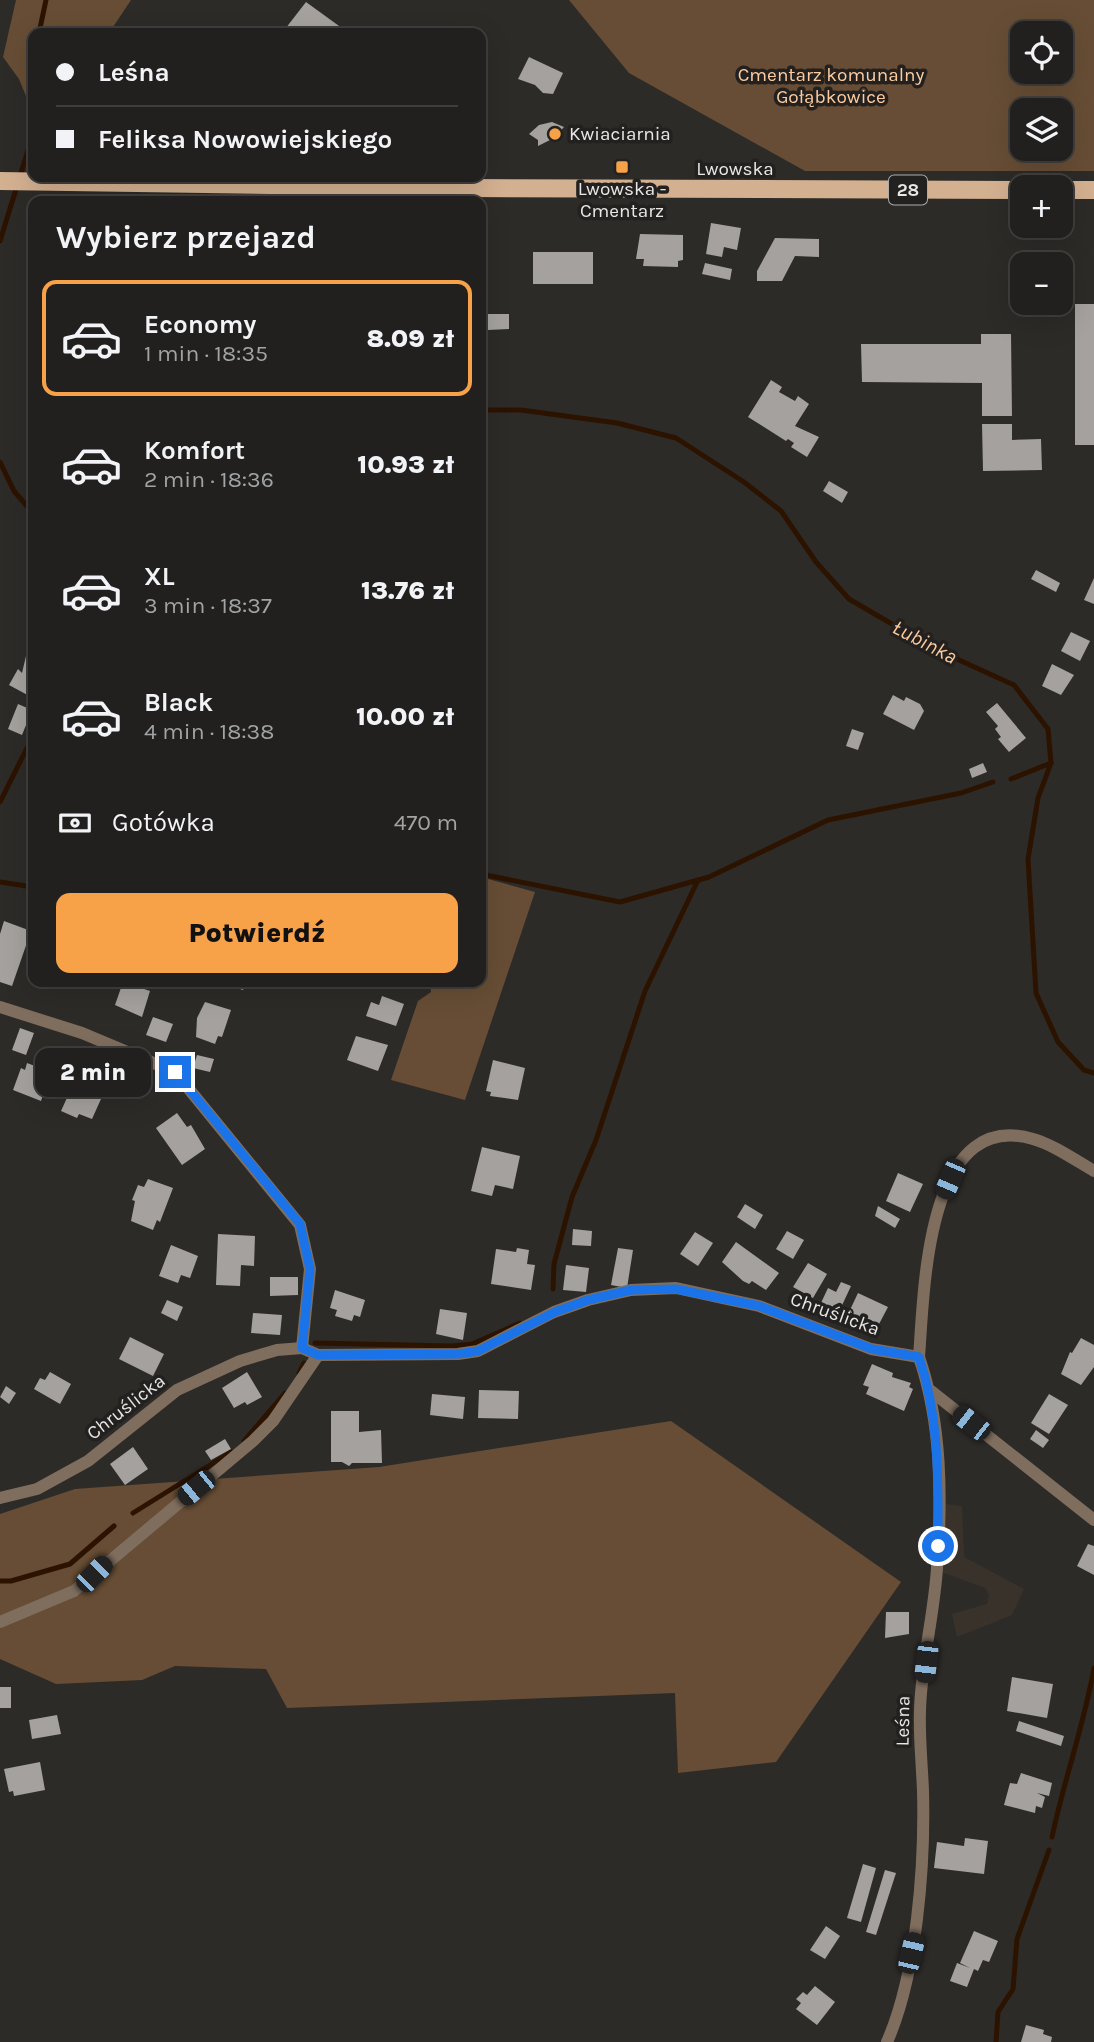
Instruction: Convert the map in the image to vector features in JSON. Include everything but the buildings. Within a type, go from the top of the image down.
[{"type":"main road","name":"Lwowska","points":[[0,181],[28,181]]},
{"type":"main road","name":"Lwowska","points":[[70,182],[455,188],[1010,190]]},
{"type":"main road","points":[[1073,190],[1094,190]]},
{"type":"street","points":[[0,1007],[82,1033],[175,1072],[300,1224],[310,1269],[302,1348]]},
{"type":"street","points":[[919,1357],[931,1229],[950,1179],[971,1152],[985,1142],[1023,1137],[1048,1145],[1094,1171]]},
{"type":"street","name":"Chruślicka","points":[[0,1498],[37,1489],[88,1461],[177,1390],[240,1361],[277,1350],[302,1348],[318,1355],[458,1354],[478,1351],[555,1312],[588,1300],[631,1290],[676,1289],[759,1306],[872,1349],[919,1357]]},
{"type":"street","points":[[0,1622],[74,1591],[253,1441],[273,1421],[318,1355]]},
{"type":"street","name":"Leśna","points":[[887,2042],[895,2024],[916,1929],[923,1794],[920,1709],[937,1568],[938,1455],[931,1391],[919,1357]]},
{"type":"street","points":[[931,1391],[1094,1520]]},
{"type":"shaded area","points":[[945,1504],[962,1506],[964,1557],[1024,1589],[1012,1615],[957,1637],[952,1614],[987,1604],[989,1595],[985,1588],[941,1572]]},
{"type":"green space","points":[[16,0],[131,0],[112,28],[28,28],[28,101],[19,79],[3,57]]},
{"type":"green space","name":"Cmentarz komunalny Gołąbkowice","points":[[569,0],[1094,0],[1094,171],[805,171],[629,73]]},
{"type":"green space","points":[[486,878],[535,892],[465,1100],[391,1080],[418,1001],[431,992],[430,987],[486,987]]},
{"type":"green space","points":[[671,1421],[901,1582],[776,1762],[678,1773],[675,1693],[287,1708],[266,1669],[175,1666],[142,1680],[56,1684],[0,1659],[0,1514],[75,1489],[379,1467]]},
{"type":"waterway","name":"Łubinka","points":[[40,28],[46,0]]},
{"type":"waterway","name":"Łubinka","points":[[0,241],[28,150]]},
{"type":"waterway","name":"Łubinka","points":[[486,410],[521,410],[617,423],[676,438],[744,482],[781,511],[816,562],[849,599],[935,649],[1014,685],[1048,729],[1051,763],[1038,798],[1028,859],[1036,993],[1058,1042],[1084,1070],[1094,1073]]},
{"type":"waterway","name":"Łubinka","points":[[0,462],[14,491],[28,507]]},
{"type":"waterway","points":[[0,802],[28,746]]},
{"type":"waterway","points":[[1011,779],[1051,763]]},
{"type":"waterway","points":[[486,875],[620,902],[709,877],[828,820],[961,793],[993,782]]},
{"type":"waterway","points":[[553,1289],[554,1264],[572,1197],[596,1140],[645,991],[698,880]]},
{"type":"waterway","points":[[0,882],[28,886]]},
{"type":"waterway","points":[[315,1343],[452,1346],[472,1344],[520,1323]]},
{"type":"waterway","points":[[299,1373],[304,1363]]},
{"type":"waterway","points":[[244,1441],[285,1393]]},
{"type":"waterway","points":[[133,1513],[231,1452]]},
{"type":"waterway","points":[[0,1581],[11,1581],[70,1564],[114,1526]]},
{"type":"waterway","points":[[1052,1837],[1094,1668]]},
{"type":"waterway","points":[[996,2042],[998,2012],[1013,1989],[1017,1939],[1049,1850]]},
{"type":"place","name":"Kwiaciarnia","points":[[555,134]]},
{"type":"place","name":"Lwowska - Cmentarz","points":[[622,167]]},
{"type":"route","points":[[175,1072],[300,1224],[310,1269],[302,1348],[318,1355],[458,1354],[478,1351],[555,1312],[588,1300],[631,1290],[676,1289],[759,1306],[872,1349],[919,1357],[931,1391],[938,1455],[938,1546]]}]
